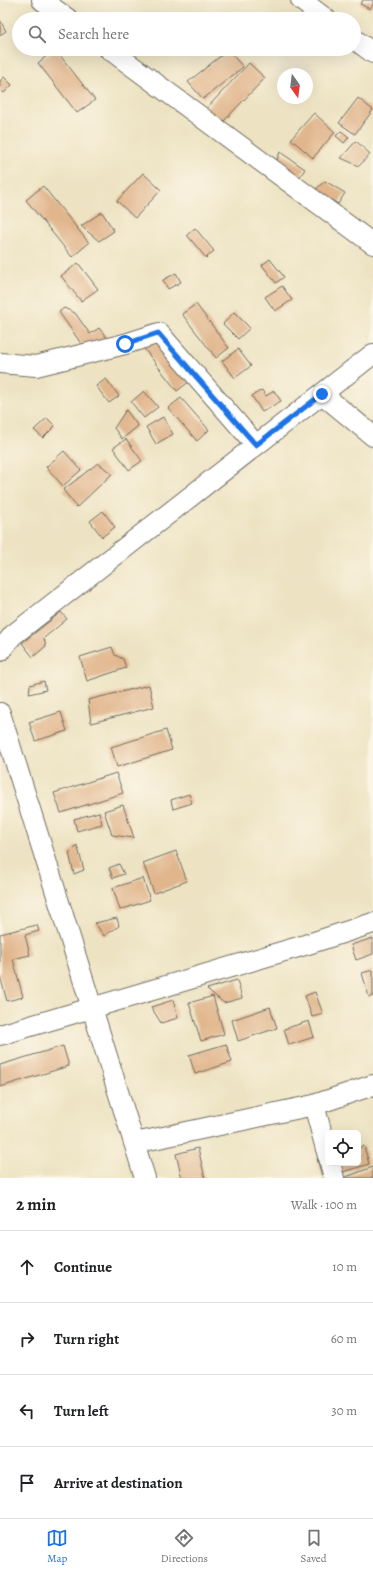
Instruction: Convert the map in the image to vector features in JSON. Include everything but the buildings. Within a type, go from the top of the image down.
[{"type":"street","points":[[42,0],[58,12]]},
{"type":"street","points":[[301,0],[317,12]]},
{"type":"street","points":[[361,45],[373,54]]},
{"type":"street","points":[[118,56],[373,244]]},
{"type":"street","points":[[0,363],[36,366],[125,344],[158,333],[256,445]]},
{"type":"street","points":[[1,645],[373,354]]},
{"type":"street","points":[[322,394],[373,436]]},
{"type":"street","points":[[0,713],[145,1178]]},
{"type":"street","points":[[0,1035],[304,945],[373,923]]},
{"type":"street","points":[[134,1143],[314,1105],[373,1085]]},
{"type":"street","points":[[314,1105],[325,1145]]},
{"type":"street","points":[[331,1166],[334,1178]]},
{"type":"route","points":[[125,344],[158,333],[256,445],[322,394]]}]
